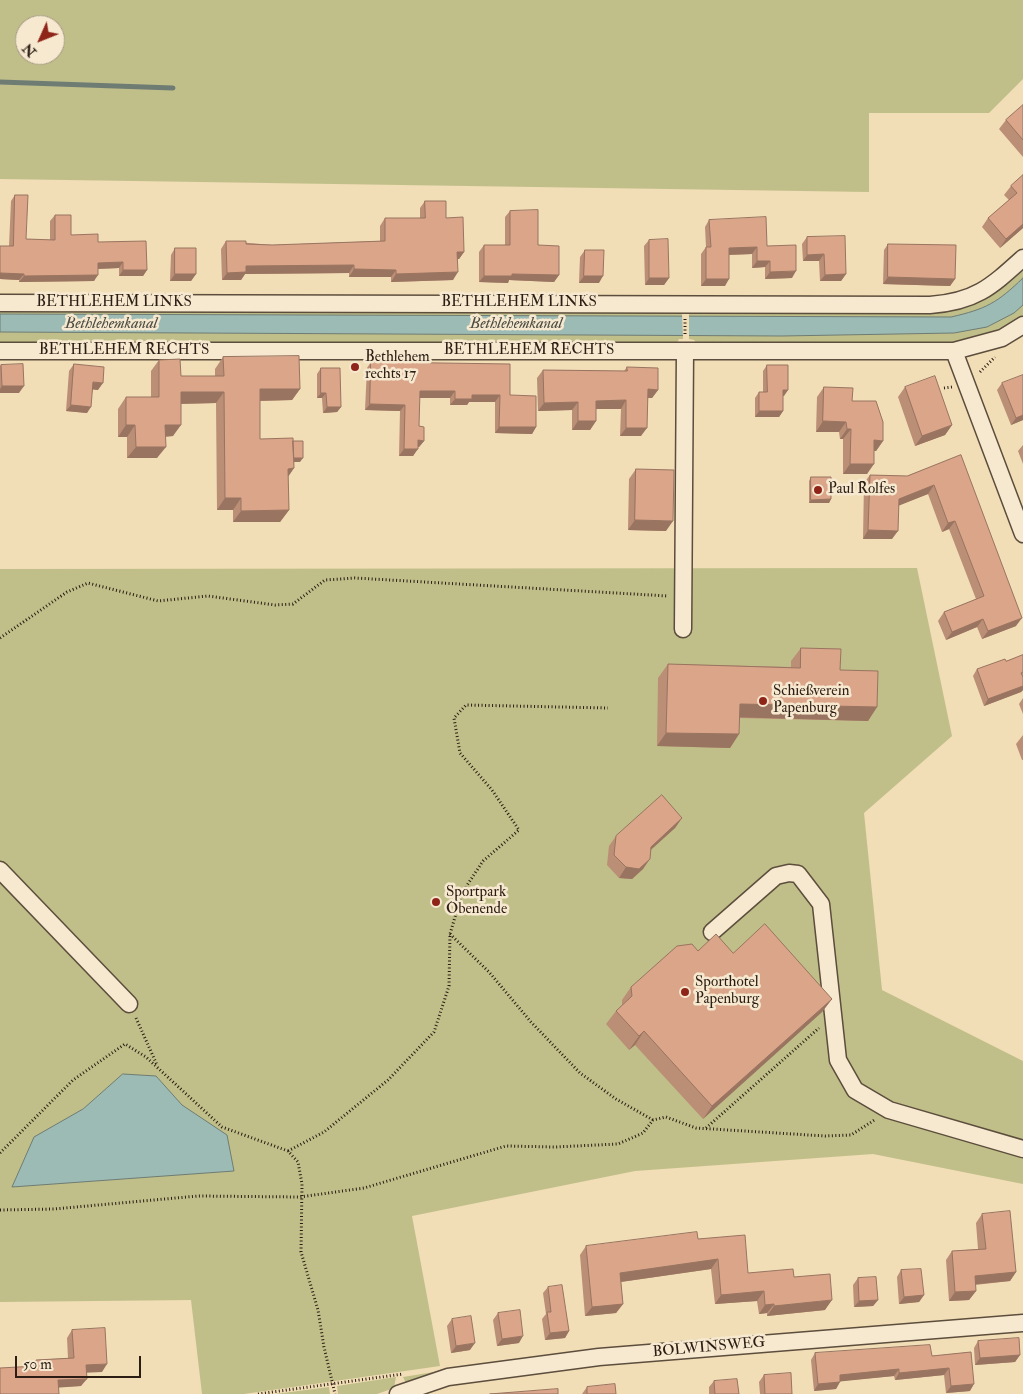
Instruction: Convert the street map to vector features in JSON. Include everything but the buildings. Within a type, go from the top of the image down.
[{"type":"street","name":"BETHLEHEM LINKS","points":[[0,303],[938,304],[963,301],[977,295],[991,287],[1023,258]]},
{"type":"street","name":"BETHLEHEM RECHTS","points":[[0,351],[685,345],[954,351],[1002,338],[1023,325]]},
{"type":"street","points":[[683,629],[685,345]]},
{"type":"street","points":[[954,351],[1023,534]]},
{"type":"street","points":[[0,870],[129,1004]]},
{"type":"street","points":[[712,932],[776,876],[789,873],[798,874],[821,904],[838,1060],[854,1090],[889,1110],[1023,1149]]},
{"type":"street","name":"BOLWINSWEG","points":[[398,1394],[448,1377],[599,1357],[1023,1323]]},
{"type":"path","points":[[685,312],[685,345]]},
{"type":"path","points":[[0,638],[67,592],[88,583],[158,601],[208,596],[274,606],[293,604],[326,580],[355,578],[683,597]]},
{"type":"path","points":[[288,1150],[324,1132],[388,1080],[434,1032],[449,986],[450,934],[462,893],[483,860],[519,830],[492,790],[460,753],[454,718],[466,705],[608,708]]},
{"type":"path","points":[[450,934],[489,972],[531,1022],[580,1073],[616,1099],[653,1120]]},
{"type":"path","points":[[129,1004],[158,1067]]},
{"type":"path","points":[[706,1129],[833,1016]]},
{"type":"path","points":[[0,1153],[73,1080],[126,1044],[158,1067],[222,1127],[288,1150],[298,1162],[302,1184],[300,1197],[301,1252],[318,1310],[335,1394]]},
{"type":"path","points":[[0,1210],[54,1209],[198,1196],[300,1197],[364,1188],[506,1146],[555,1147],[618,1144],[643,1133],[653,1120],[666,1117],[696,1128],[706,1129],[825,1136],[852,1135],[889,1110]]},
{"type":"path","points":[[258,1394],[410,1373]]},
{"type":"shaded area","points":[[0,0],[1023,0],[1023,79],[989,113],[869,113],[869,192],[0,179]]},
{"type":"shaded area","points":[[1023,265],[1023,316],[997,330],[949,344],[697,344],[694,340],[689,339],[689,335],[683,335],[683,339],[679,339],[677,343],[0,344],[0,310],[682,310],[683,317],[688,317],[689,309],[946,309]]},
{"type":"shaded area","name":"Sportpark Obenende","points":[[917,568],[952,736],[864,813],[882,990],[1023,1061],[1023,1184],[873,1154],[635,1171],[412,1216],[440,1366],[244,1394],[202,1394],[191,1300],[0,1302],[0,569]]},
{"type":"shaded area","points":[[440,1371],[440,1375],[407,1385],[403,1377]]},
{"type":"shaded area","points":[[396,1377],[394,1388],[377,1394],[338,1394],[337,1386]]},
{"type":"shaded area","points":[[329,1387],[330,1394],[275,1394]]},
{"type":"water","name":"Bethlehemkanal","points":[[1023,278],[1023,305],[1014,313],[987,327],[954,333],[782,336],[0,332],[0,314],[951,317],[990,304],[1006,294]]},
{"type":"water","points":[[123,1074],[156,1076],[182,1105],[227,1135],[234,1171],[12,1187],[34,1137],[83,1109]]},
{"type":"pier","points":[[682,314],[689,314],[689,337],[683,337]]},
{"type":"waterway","points":[[0,82],[173,88]]},
{"type":"place","name":"Bethlehem rechts 17","points":[[355,367]]},
{"type":"place","name":"Paul Rolfes","points":[[818,490]]},
{"type":"place","name":"Schießverein Papenburg","points":[[763,701]]},
{"type":"place","name":"Sportpark Obenende","points":[[436,902]]},
{"type":"place","name":"Sporthotel Papenburg","points":[[685,992]]}]
